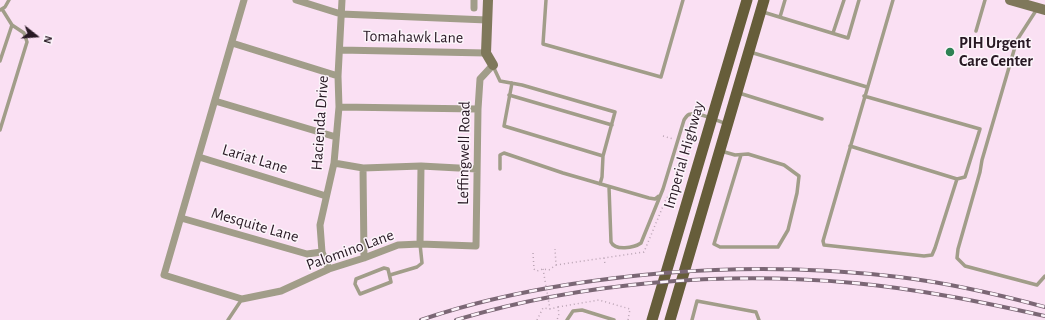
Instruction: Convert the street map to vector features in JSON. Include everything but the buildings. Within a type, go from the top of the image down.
[{"type":"main road","name":"Imperial Highway","points":[[652,320],[747,0]]},
{"type":"main road","name":"Imperial Highway","points":[[670,320],[764,0]]},
{"type":"street","points":[[242,299],[164,276],[244,0]]},
{"type":"street","points":[[296,0],[341,14],[487,20]]},
{"type":"street","name":"Hacienda Drive","points":[[329,269],[322,252],[320,225],[334,163],[339,107],[338,76],[342,0]]},
{"type":"street","points":[[474,0],[474,8]]},
{"type":"street","points":[[488,0],[486,53],[493,65]]},
{"type":"street","points":[[1010,0],[1041,9]]},
{"type":"street","points":[[232,43],[338,76]]},
{"type":"street","name":"Tomahawk Lane","points":[[340,50],[486,53]]},
{"type":"street","name":"Leffingwell Road","points":[[476,246],[478,109],[480,79],[493,65]]},
{"type":"street","points":[[215,101],[336,137]]},
{"type":"street","points":[[339,107],[478,109]]},
{"type":"street","name":"Lariat Lane","points":[[199,157],[326,196]]},
{"type":"street","points":[[334,163],[364,168],[421,166],[477,169]]},
{"type":"street","points":[[420,244],[421,166]]},
{"type":"street","points":[[364,168],[364,258]]},
{"type":"street","name":"Mesquite Lane","points":[[181,218],[307,254],[322,252]]},
{"type":"street","name":"Palomino Lane","points":[[242,299],[282,291],[329,269],[398,245],[420,244],[476,246]]},
{"type":"lane","points":[[0,130],[27,42],[24,33],[12,25],[1,9],[9,0]]},
{"type":"lane","points":[[546,0],[544,44],[661,77],[683,0]]},
{"type":"lane","points":[[833,33],[843,0]]},
{"type":"lane","points":[[761,11],[848,38],[859,0]]},
{"type":"lane","points":[[892,0],[823,241],[824,245],[924,256],[932,255],[957,179]]},
{"type":"lane","points":[[976,31],[985,0]]},
{"type":"lane","points":[[780,17],[786,1]]},
{"type":"lane","points":[[1041,9],[1017,40],[982,160],[958,249],[957,258],[965,266],[1037,286],[1045,276]]},
{"type":"lane","points":[[0,60],[12,25]]},
{"type":"lane","points":[[749,52],[867,87]]},
{"type":"lane","points":[[493,65],[500,82],[522,85],[615,112],[603,156],[602,177],[600,184]]},
{"type":"lane","points":[[512,83],[504,126],[603,156]]},
{"type":"lane","points":[[737,92],[822,119]]},
{"type":"lane","points":[[509,96],[612,125]]},
{"type":"lane","points":[[850,146],[957,179],[965,177],[980,129],[864,96]]},
{"type":"lane","points":[[610,187],[612,245],[616,247],[636,246],[641,243],[663,189],[684,120],[688,115],[695,114],[727,124]]},
{"type":"lane","points":[[720,150],[741,155],[748,154],[784,165],[799,176],[788,230],[778,247],[720,247],[714,244],[741,155]]},
{"type":"lane","points":[[500,169],[500,155],[504,153],[563,173],[652,199],[660,196]]},
{"type":"lane","points":[[390,275],[416,267],[422,263],[420,244]]},
{"type":"lane","points":[[384,268],[388,270],[390,275],[390,284],[362,294],[358,292],[355,281],[358,278],[384,268]]},
{"type":"lane","points":[[228,320],[242,299]]},
{"type":"lane","points":[[692,320],[697,301],[756,312],[759,320]]},
{"type":"lane","points":[[567,320],[573,311],[582,310],[614,320]]},
{"type":"path","points":[[537,272],[543,269],[549,270],[556,265],[573,264],[644,252],[666,199],[678,188],[691,144],[663,136]]},
{"type":"path","points":[[555,249],[556,265]]},
{"type":"path","points":[[533,253],[534,269],[538,274]]},
{"type":"path","points":[[604,258],[605,264]]},
{"type":"path","points":[[543,269],[550,309]]},
{"type":"path","points":[[537,320],[543,308],[550,309],[599,300],[630,309],[628,320]]},
{"type":"path","points":[[557,320],[559,314],[558,307]]},
{"type":"railway","points":[[421,320],[458,308],[572,284],[653,274],[735,269],[817,270],[899,277],[972,289],[1045,307]]},
{"type":"railway","points":[[456,320],[553,296],[603,288],[704,279],[755,278],[854,283],[902,289],[950,296],[1045,316]]},
{"type":"place","name":"PIH Urgent Care Center","points":[[950,52]]}]
